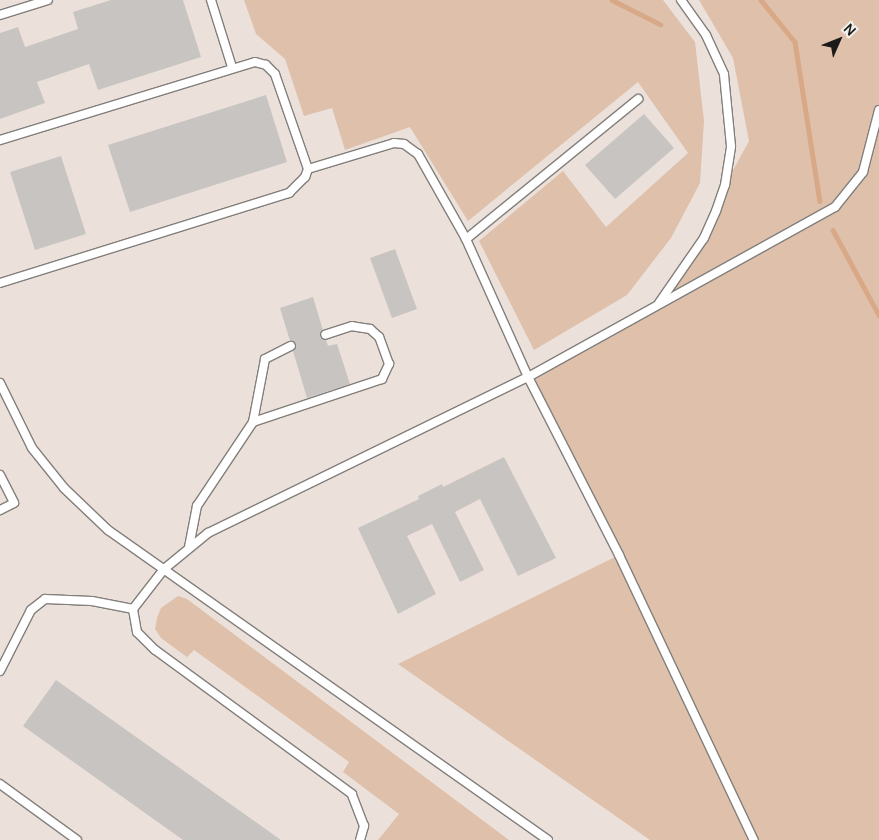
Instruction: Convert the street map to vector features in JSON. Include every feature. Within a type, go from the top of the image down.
[{"type":"lane","points":[[0,15],[48,0]]},
{"type":"lane","points":[[211,0],[232,67]]},
{"type":"lane","points":[[658,304],[704,238],[725,185],[731,146],[724,74],[706,35],[681,0]]},
{"type":"lane","points":[[0,140],[232,67],[254,62],[266,65],[275,74],[308,169],[305,177],[288,193],[0,283]]},
{"type":"lane","points":[[466,240],[638,99]]},
{"type":"lane","points":[[360,840],[364,826],[352,794],[155,650],[137,632],[133,609],[164,569],[189,547],[208,534],[528,377],[835,207],[863,172],[879,110]]},
{"type":"lane","points":[[308,169],[394,143],[404,144],[418,154],[466,240],[528,377],[619,556],[754,840]]},
{"type":"lane","points":[[253,422],[382,379],[389,364],[379,336],[370,329],[352,326],[325,335]]},
{"type":"lane","points":[[189,547],[198,506],[253,422],[265,359],[292,346]]},
{"type":"lane","points":[[0,382],[32,448],[64,488],[108,530],[548,840]]},
{"type":"lane","points":[[0,475],[14,503],[0,510]]},
{"type":"lane","points":[[0,671],[31,610],[44,599],[92,601],[133,609]]},
{"type":"lane","points":[[0,784],[76,840]]},
{"type":"shaded area","points":[[0,0],[879,0],[879,840],[0,840]]},
{"type":"shaded area","points":[[244,0],[663,0],[695,42],[704,121],[700,183],[671,238],[627,295],[534,350],[479,241],[563,171],[606,227],[688,153],[638,82],[468,221],[410,127],[345,150],[332,108],[304,116],[285,59],[256,34]]},
{"type":"shaded area","points":[[699,0],[879,0],[879,840],[650,840],[398,664],[619,555],[528,377],[658,304],[704,238],[725,185],[749,141],[733,58]]},
{"type":"shaded area","points":[[178,596],[187,599],[509,840],[378,840],[399,814],[343,772],[349,762],[194,650],[187,657],[161,638],[155,629],[161,608]]},
{"type":"building","points":[[111,0],[183,0],[201,57],[98,90],[89,64],[37,82],[45,103],[0,119],[0,33],[18,27],[25,47],[78,29],[73,12]]},
{"type":"building","points":[[266,95],[287,162],[130,212],[108,145]]},
{"type":"building","points":[[644,114],[674,148],[615,199],[585,165]]},
{"type":"building","points":[[61,156],[86,234],[35,250],[10,172]]},
{"type":"building","points":[[395,249],[417,309],[392,318],[370,258]]},
{"type":"building","points":[[313,297],[323,330],[320,337],[326,340],[328,346],[337,344],[350,384],[307,398],[293,351],[296,344],[290,341],[280,308]]},
{"type":"building","points":[[504,457],[556,558],[518,576],[480,499],[455,512],[484,570],[460,582],[432,524],[407,536],[436,594],[398,614],[358,528],[419,499],[418,496],[442,484],[443,487]]},
{"type":"building","points":[[56,680],[281,840],[183,840],[23,726]]},
{"type":"waterway","points":[[612,0],[660,24]]},
{"type":"waterway","points":[[761,0],[795,42],[820,201]]},
{"type":"waterway","points":[[833,230],[879,315]]}]
